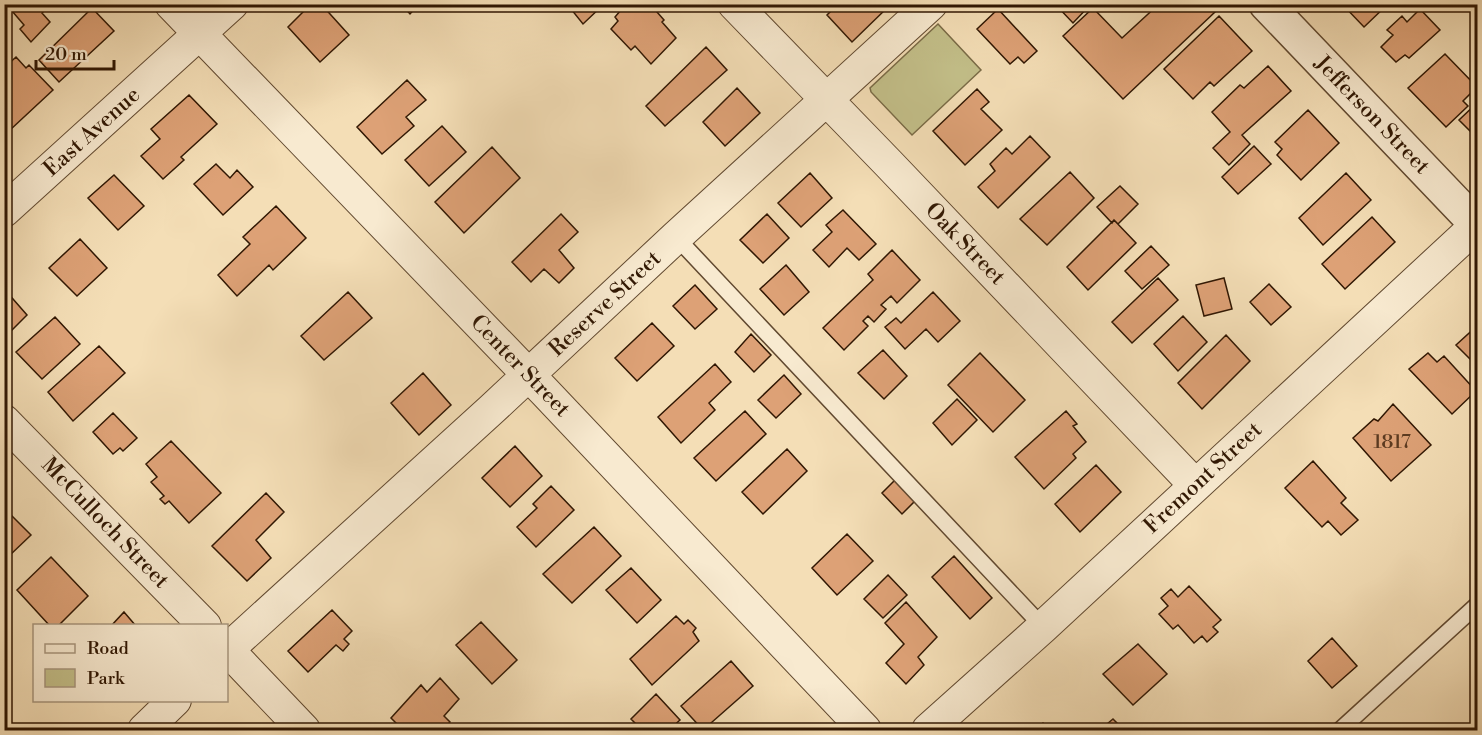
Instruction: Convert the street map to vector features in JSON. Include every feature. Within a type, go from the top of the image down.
[{"type":"street","name":"Center Street","points":[[171,4],[529,375],[865,730]]},
{"type":"street","name":"East Avenue","points":[[4,211],[232,4]]},
{"type":"street","name":"Oak Street","points":[[734,4],[1196,485]]},
{"type":"street","name":"Reserve Street","points":[[228,649],[931,4]]},
{"type":"street","name":"Jefferson Street","points":[[1266,4],[1477,225]]},
{"type":"street","name":"Fremont Street","points":[[928,730],[1043,627],[1477,225]]},
{"type":"street","name":"McCulloch Street","points":[[4,421],[203,624]]},
{"type":"street","points":[[228,651],[304,730]]},
{"type":"street","points":[[144,730],[173,702]]},
{"type":"lane","points":[[676,237],[1043,627]]},
{"type":"lane","points":[[1340,730],[1478,604]]},
{"type":"green space","points":[[938,24],[981,70],[912,135],[871,92],[870,88]]},
{"type":"building","points":[[6,4],[51,4],[42,13],[50,22],[31,42],[20,29],[24,25]]},
{"type":"building","points":[[311,4],[321,4],[349,35],[320,62],[288,27]]},
{"type":"building","points":[[401,4],[419,4],[410,14]]},
{"type":"building","points":[[567,4],[604,4],[583,24]]},
{"type":"building","points":[[626,4],[634,4],[640,10],[646,4],[650,4],[676,38],[651,64],[635,46],[631,50],[611,29],[618,21],[615,17]]},
{"type":"building","points":[[838,4],[887,4],[889,6],[852,42],[827,15]]},
{"type":"building","points":[[1055,4],[1091,4],[1073,23]]},
{"type":"building","points":[[1159,4],[1207,4],[1215,12],[1123,99],[1063,36],[1093,8],[1122,38]]},
{"type":"building","points":[[1342,4],[1388,4],[1364,27]]},
{"type":"building","points":[[92,8],[114,31],[59,82],[39,60]]},
{"type":"building","points":[[998,9],[1037,51],[1024,63],[1018,57],[1010,64],[977,29]]},
{"type":"building","points":[[1420,9],[1440,30],[1409,58],[1405,55],[1396,62],[1381,47],[1393,35],[1387,30],[1402,16],[1407,22]]},
{"type":"building","points":[[1219,16],[1252,51],[1214,86],[1210,82],[1193,99],[1164,69]]},
{"type":"building","points":[[706,47],[727,70],[665,126],[646,106]]},
{"type":"building","points":[[1445,54],[1477,87],[1463,101],[1468,106],[1446,127],[1408,88]]},
{"type":"building","points":[[16,57],[26,68],[29,65],[53,90],[10,130],[4,124],[4,68]]},
{"type":"building","points":[[1268,66],[1291,91],[1242,135],[1250,144],[1229,165],[1213,148],[1230,132],[1212,112],[1240,85],[1244,88]]},
{"type":"building","points":[[407,80],[426,100],[406,117],[414,126],[382,154],[357,127]]},
{"type":"building","points":[[737,88],[760,113],[725,146],[703,122]]},
{"type":"building","points":[[977,89],[989,102],[981,109],[1002,130],[965,165],[933,131]]},
{"type":"building","points":[[189,95],[217,124],[181,157],[184,160],[163,179],[141,156],[160,139],[151,129]]},
{"type":"building","points":[[1478,102],[1478,139],[1459,120]]},
{"type":"building","points":[[1308,110],[1339,143],[1301,180],[1277,155],[1282,149],[1275,142]]},
{"type":"building","points":[[442,126],[466,152],[429,186],[405,160]]},
{"type":"building","points":[[1030,136],[1050,157],[998,208],[978,187],[995,171],[990,164],[1006,148],[1012,154]]},
{"type":"building","points":[[1254,146],[1271,164],[1238,194],[1222,177]]},
{"type":"building","points":[[492,147],[520,178],[464,233],[435,202]]},
{"type":"building","points":[[216,164],[230,178],[237,170],[253,187],[223,215],[194,184]]},
{"type":"building","points":[[1070,172],[1094,198],[1047,245],[1020,219]]},
{"type":"building","points":[[810,173],[832,198],[801,227],[778,203]]},
{"type":"building","points":[[1346,173],[1371,200],[1323,245],[1299,218]]},
{"type":"building","points":[[114,175],[144,206],[118,230],[88,198]]},
{"type":"building","points":[[1120,186],[1138,204],[1118,224],[1114,220],[1112,223],[1097,207]]},
{"type":"building","points":[[276,206],[306,238],[273,270],[269,265],[237,296],[218,275],[250,244],[243,237]]},
{"type":"building","points":[[843,210],[876,244],[859,260],[847,248],[829,267],[813,250],[832,232],[826,225]]},
{"type":"building","points":[[561,214],[578,232],[559,250],[574,268],[559,283],[544,269],[531,282],[512,262]]},
{"type":"building","points":[[767,214],[789,238],[763,263],[740,240]]},
{"type":"building","points":[[1372,217],[1395,242],[1345,289],[1322,264]]},
{"type":"building","points":[[1114,220],[1136,243],[1088,290],[1067,267]]},
{"type":"building","points":[[80,239],[107,268],[77,296],[49,268]]},
{"type":"building","points":[[1151,246],[1169,265],[1142,289],[1125,271]]},
{"type":"building","points":[[892,250],[920,280],[897,303],[891,296],[881,305],[886,309],[874,322],[868,316],[863,321],[868,326],[844,350],[823,328],[873,280],[868,274]]},
{"type":"building","points":[[786,265],[809,292],[784,315],[760,289]]},
{"type":"building","points":[[1158,278],[1178,300],[1132,343],[1112,322]]},
{"type":"building","points":[[1224,278],[1232,309],[1204,316],[1196,285]]},
{"type":"building","points":[[1269,284],[1291,307],[1271,325],[1250,302]]},
{"type":"building","points":[[695,285],[717,309],[695,329],[673,306]]},
{"type":"building","points":[[6,291],[27,315],[10,332],[4,327],[4,293]]},
{"type":"building","points":[[348,292],[372,318],[324,360],[301,336]]},
{"type":"building","points":[[933,292],[960,321],[938,342],[926,329],[905,349],[885,327],[896,318],[901,323]]},
{"type":"building","points":[[1183,316],[1207,342],[1178,371],[1154,344]]},
{"type":"building","points":[[55,317],[80,344],[42,379],[16,352]]},
{"type":"building","points":[[652,323],[674,346],[637,381],[615,358]]},
{"type":"building","points":[[1478,325],[1478,367],[1456,345]]},
{"type":"building","points":[[751,334],[771,355],[754,372],[735,352]]},
{"type":"building","points":[[1226,335],[1250,361],[1202,409],[1178,383]]},
{"type":"building","points":[[99,346],[125,373],[73,421],[48,392]]},
{"type":"building","points":[[883,350],[907,376],[884,399],[858,373]]},
{"type":"building","points":[[980,353],[1025,400],[993,432],[948,385]]},
{"type":"building","points":[[1428,353],[1437,362],[1444,356],[1476,391],[1452,414],[1409,369]]},
{"type":"building","points":[[715,364],[731,382],[709,403],[715,410],[681,443],[658,417]]},
{"type":"building","points":[[423,373],[451,405],[419,435],[391,403]]},
{"type":"building","points":[[784,375],[801,394],[776,418],[758,400]]},
{"type":"building","points":[[957,399],[977,420],[952,445],[933,423]]},
{"type":"building","points":[[1393,404],[1431,445],[1391,481],[1353,438],[1374,419],[1378,421]]},
{"type":"building","points":[[745,411],[766,434],[716,481],[694,458]]},
{"type":"building","points":[[1066,411],[1077,424],[1073,426],[1086,442],[1073,454],[1076,458],[1044,489],[1015,457]]},
{"type":"building","points":[[113,413],[137,438],[123,451],[120,448],[113,454],[93,432]]},
{"type":"building","points":[[171,441],[221,493],[189,523],[169,501],[165,504],[160,499],[164,496],[151,482],[157,477],[146,464]]},
{"type":"building","points":[[515,446],[542,476],[510,507],[482,478]]},
{"type":"building","points":[[787,449],[807,471],[763,514],[742,492]]},
{"type":"building","points":[[1313,461],[1346,498],[1341,503],[1358,520],[1341,535],[1328,521],[1322,527],[1285,488]]},
{"type":"building","points":[[1096,465],[1121,492],[1080,532],[1055,504]]},
{"type":"building","points":[[896,479],[916,500],[902,514],[882,493]]},
{"type":"building","points":[[551,486],[574,510],[536,547],[517,527],[537,508],[533,504]]},
{"type":"building","points":[[266,493],[284,512],[256,540],[271,558],[247,581],[212,546]]},
{"type":"building","points":[[4,508],[31,535],[9,556],[4,551]]},
{"type":"building","points":[[594,527],[621,556],[572,603],[543,574]]},
{"type":"building","points":[[847,534],[873,561],[837,595],[812,568]]},
{"type":"building","points":[[954,556],[992,598],[970,619],[932,577]]},
{"type":"building","points":[[51,557],[88,596],[60,624],[48,624],[17,590]]},
{"type":"building","points":[[631,568],[661,600],[637,623],[606,590]]},
{"type":"building","points":[[888,575],[907,595],[883,618],[864,599]]},
{"type":"building","points":[[1189,586],[1221,620],[1213,627],[1218,632],[1207,642],[1202,636],[1194,643],[1178,625],[1173,629],[1159,614],[1168,606],[1161,598],[1171,589],[1178,597]]},
{"type":"building","points":[[906,602],[937,637],[918,657],[924,665],[906,684],[886,663],[904,644],[885,623]]},
{"type":"building","points":[[332,610],[352,631],[344,639],[349,644],[343,651],[336,645],[308,672],[288,651]]},
{"type":"building","points":[[124,612],[134,624],[113,624]]},
{"type":"building","points":[[676,616],[684,624],[688,620],[696,628],[693,632],[699,641],[652,685],[630,659]]},
{"type":"building","points":[[481,622],[517,660],[492,684],[456,645]]},
{"type":"building","points":[[1332,638],[1357,666],[1332,688],[1308,661]]},
{"type":"building","points":[[1138,644],[1167,674],[1133,705],[1103,674]]},
{"type":"building","points":[[731,661],[753,686],[703,730],[681,706]]},
{"type":"building","points":[[440,678],[459,699],[444,716],[450,722],[442,730],[403,730],[391,718],[421,685],[427,692]]},
{"type":"building","points":[[656,694],[680,720],[669,730],[642,730],[631,719]]},
{"type":"building","points":[[1113,719],[1124,730],[1100,730]]},
{"type":"building","points":[[1043,723],[1050,730],[1035,730]]},
{"type":"building","points":[[1077,724],[1084,730],[1069,730]]}]
